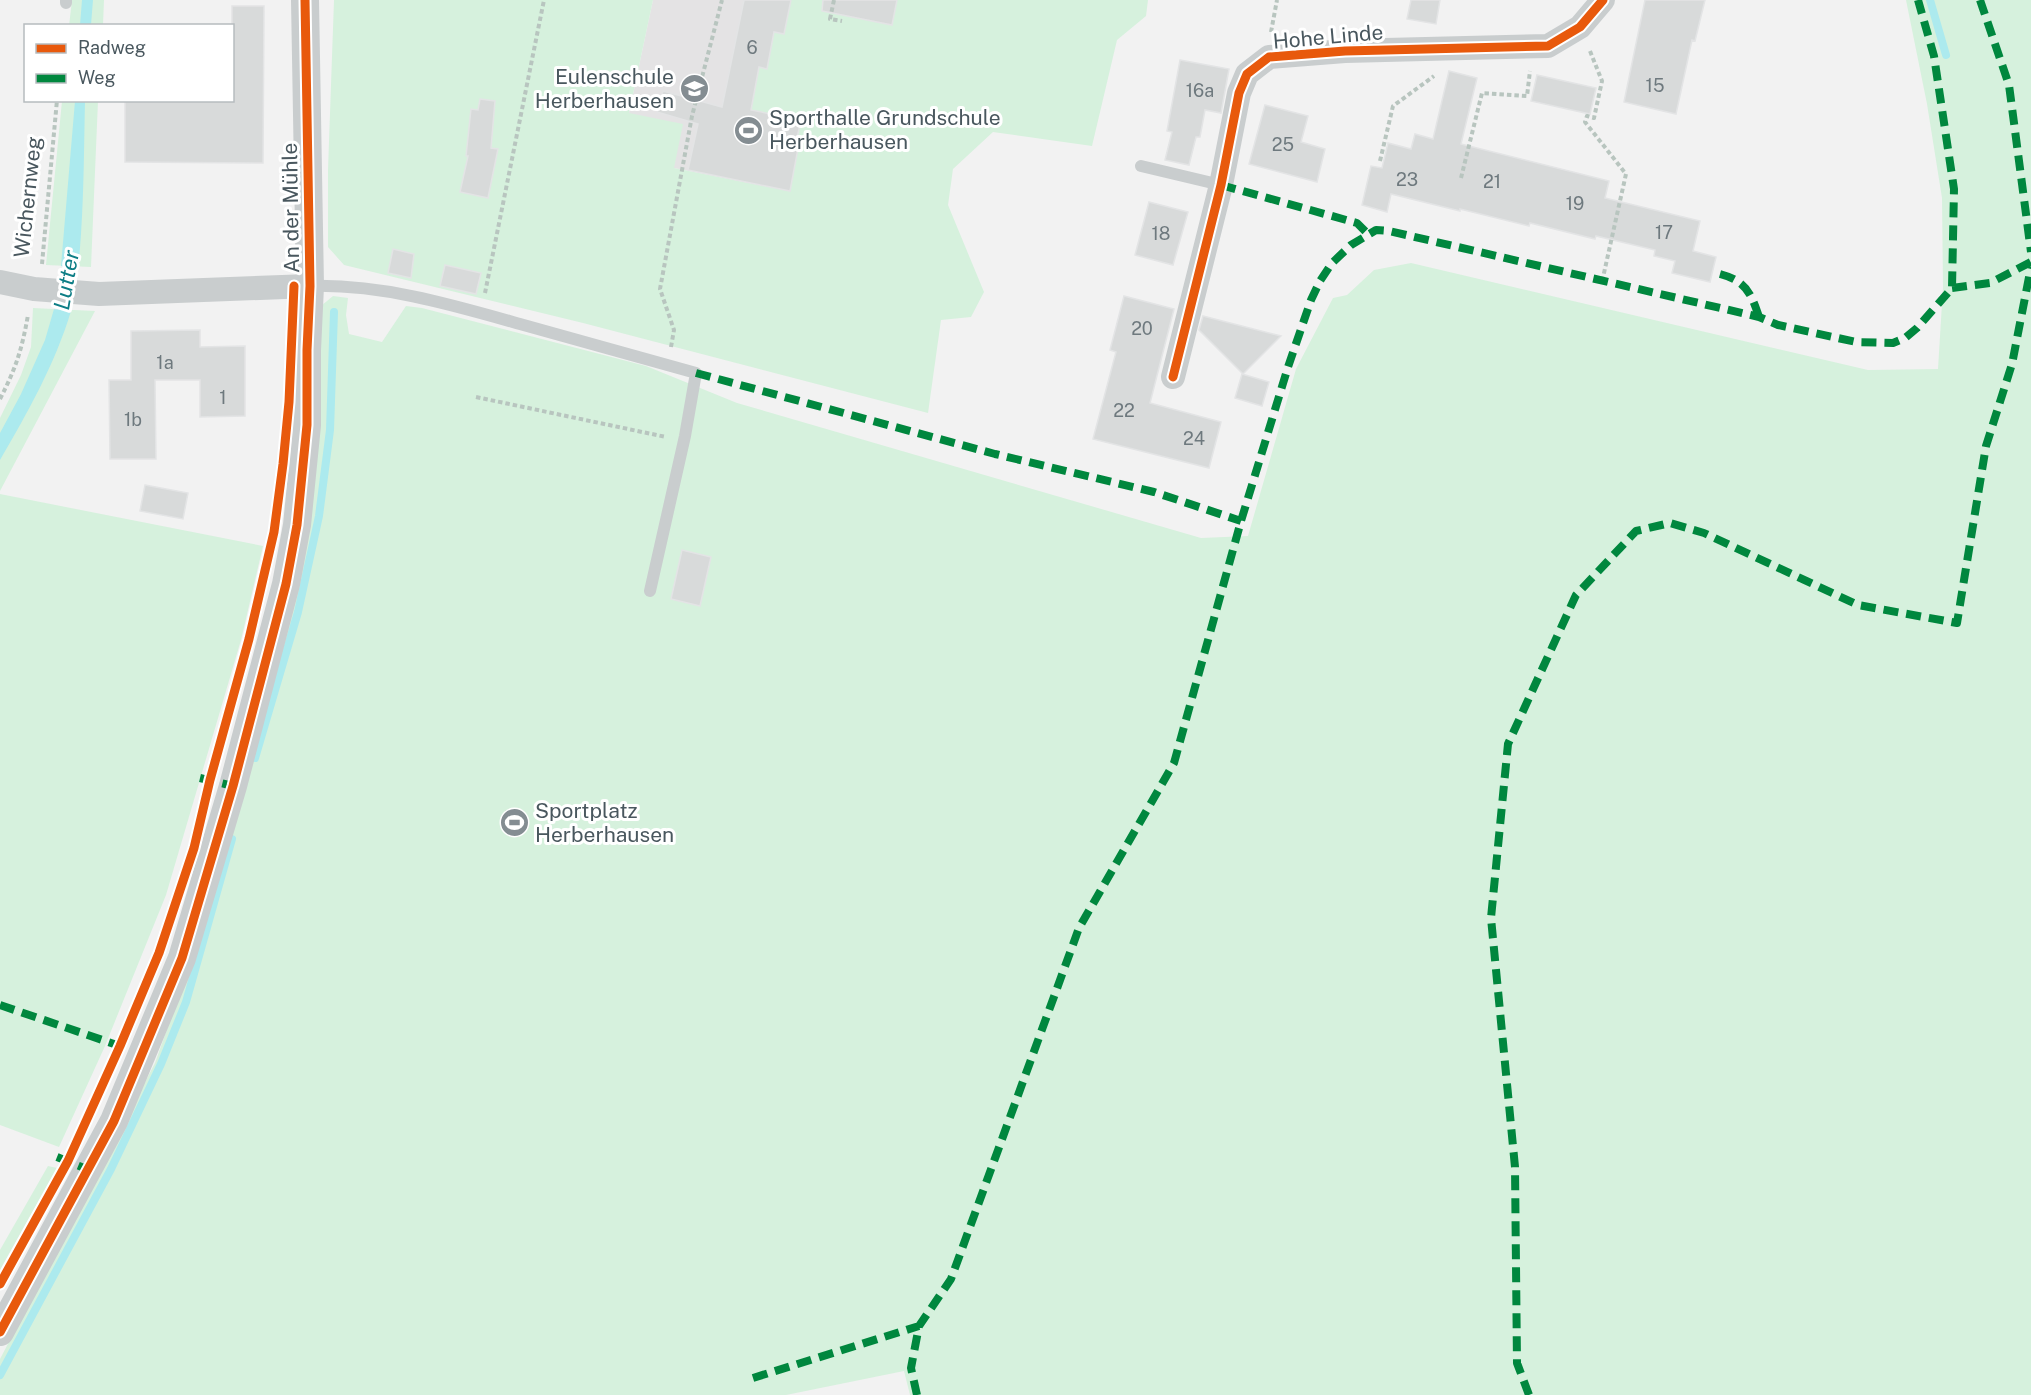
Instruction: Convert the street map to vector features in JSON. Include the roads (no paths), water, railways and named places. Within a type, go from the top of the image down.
[{"type":"street","name":"An der Mühle","points":[[0,1332],[114,1120],[182,958],[233,786],[286,584],[297,525],[308,425],[307,350],[310,286],[305,0]]},
{"type":"street","name":"Hohe Linde","points":[[1173,377],[1221,185],[1239,93],[1247,74],[1269,57],[1345,51],[1548,46],[1580,27],[1603,0]]},
{"type":"street","points":[[0,282],[37,289],[99,294],[310,286]]},
{"type":"lane","points":[[1141,166],[1221,185]]},
{"type":"lane","points":[[310,286],[332,285],[389,291],[481,313],[696,373],[685,436],[650,591]]},
{"type":"water","points":[[82,0],[93,0],[91,24],[80,24]]},
{"type":"water","name":"Lutter","points":[[75,102],[85,102],[82,217],[78,272],[71,311],[49,369],[0,460],[0,433],[21,394],[45,340],[54,309],[61,266]]},
{"type":"waterway","points":[[1930,0],[1946,55]]},
{"type":"waterway","points":[[255,758],[298,612],[319,516],[330,430],[334,312]]},
{"type":"waterway","points":[[0,1375],[111,1169],[161,1064],[186,1002],[232,839]]},
{"type":"place","name":"Eulenschule Herberhausen","points":[[695,89]]},
{"type":"place","name":"Sporthalle Grundschule Herberhausen","points":[[748,130]]},
{"type":"place","name":"Sportplatz Herberhausen","points":[[514,823]]}]
